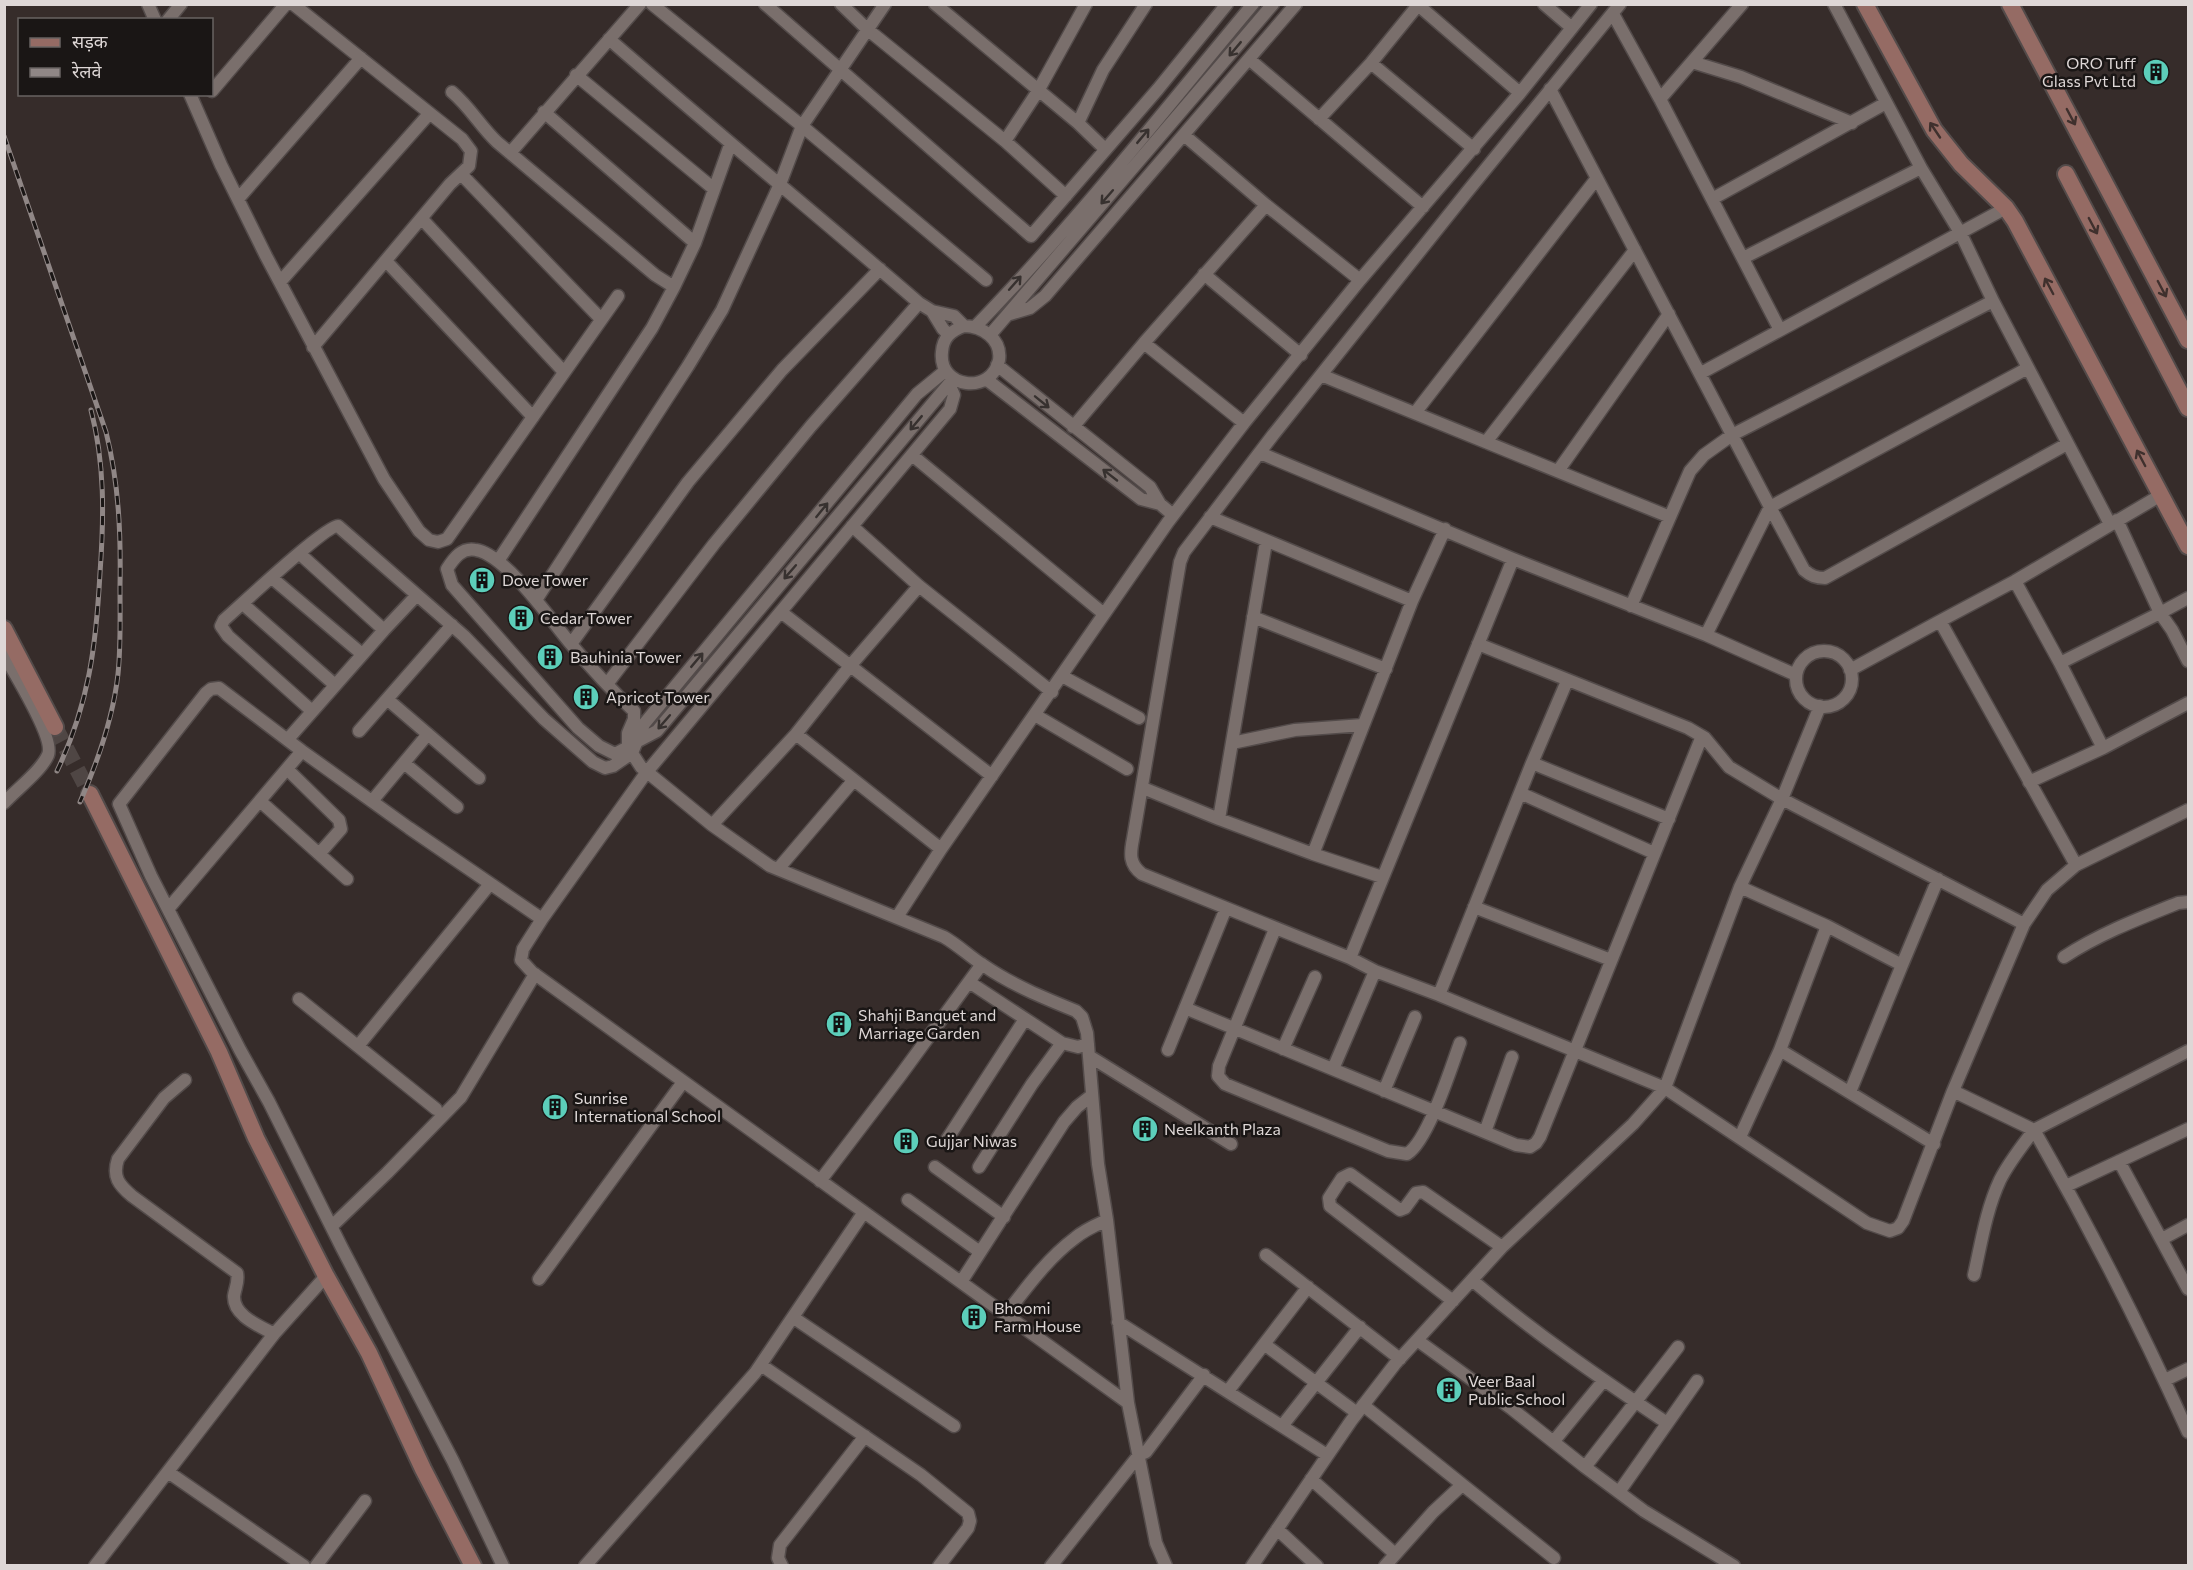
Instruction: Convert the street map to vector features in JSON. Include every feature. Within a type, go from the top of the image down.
[{"type":"main road","points":[[1865,4],[1934,130],[1961,164],[2006,208],[2188,546]]},
{"type":"main road","points":[[2010,4],[2188,340]]},
{"type":"main road","points":[[2066,174],[2188,408]]},
{"type":"main road","points":[[4,628],[55,727]]},
{"type":"main road","points":[[90,794],[219,1052],[256,1138],[326,1276],[369,1353],[423,1469],[473,1566]]},
{"type":"street","points":[[148,4],[154,18]]},
{"type":"street","points":[[170,18],[181,4]]},
{"type":"street","points":[[213,90],[286,4]]},
{"type":"street","points":[[293,4],[462,140],[471,151],[469,166],[313,346]]},
{"type":"street","points":[[510,153],[640,4]]},
{"type":"street","points":[[652,4],[986,280]]},
{"type":"street","points":[[765,4],[1031,236],[1227,4]]},
{"type":"street","points":[[841,4],[867,29],[1005,141],[1066,196]]},
{"type":"street","points":[[536,600],[722,310],[780,184],[802,126],[885,4]]},
{"type":"street","points":[[935,4],[1106,149]]},
{"type":"street","points":[[1005,141],[1038,91],[1086,4]]},
{"type":"street","points":[[1078,123],[1104,70],[1146,4]]},
{"type":"street","points":[[1128,1403],[524,966],[521,954],[542,919],[646,773],[951,409],[954,395],[941,361],[943,342],[948,334],[970,326],[1001,300],[1124,159],[1253,4]]},
{"type":"street","points":[[990,335],[1272,4]]},
{"type":"street","points":[[1010,314],[1030,308],[1045,296],[1296,4]]},
{"type":"street","points":[[1544,4],[1572,28]]},
{"type":"street","points":[[897,917],[941,849],[1173,515],[1360,280],[1474,148],[1591,4]]},
{"type":"street","points":[[1660,99],[1743,4]]},
{"type":"street","points":[[1834,4],[1921,168],[1961,234],[2067,444],[2114,522],[2160,613],[2188,661]]},
{"type":"street","points":[[1319,119],[1371,63],[1418,5],[1520,93]]},
{"type":"street","points":[[1780,330],[1616,9],[1321,375],[1191,542],[1180,562],[1131,851],[1134,868],[1142,874],[1665,1088],[1867,1223],[1890,1232],[1899,1228],[1903,1221],[1953,1091],[2024,924],[2047,890],[2076,865],[2188,810]]},
{"type":"street","points":[[609,39],[919,303],[932,310],[954,315],[970,326],[990,335],[999,349],[997,365],[986,379],[975,383],[962,383],[949,378],[917,394],[644,724],[633,747],[615,754],[607,752],[578,728],[452,585],[447,568],[462,552],[470,549],[478,550],[498,561],[536,600],[571,644],[634,711],[634,719],[628,733],[633,747],[646,773],[758,859],[958,945],[982,964],[1024,989],[1077,1011],[1084,1023],[1088,1050],[1098,1164],[1107,1220],[1128,1403],[1156,1543],[1166,1566]]},
{"type":"street","points":[[238,199],[361,58]]},
{"type":"street","points":[[1249,59],[1423,207]]},
{"type":"street","points":[[1692,62],[1741,77],[1852,123]]},
{"type":"street","points":[[1371,63],[1474,148]]},
{"type":"street","points":[[576,75],[714,189]]},
{"type":"street","points":[[1550,89],[1804,570],[1818,578],[1826,578],[2067,444]]},
{"type":"street","points":[[452,92],[468,105],[483,128],[510,153],[655,275],[674,287]]},
{"type":"street","points":[[191,96],[238,199],[384,479],[419,531],[429,540],[438,542],[447,539],[618,296]]},
{"type":"street","points":[[197,108],[206,96]]},
{"type":"street","points":[[1712,199],[1886,104]]},
{"type":"street","points":[[544,112],[694,243]]},
{"type":"street","points":[[280,282],[429,114]]},
{"type":"street","points":[[1184,135],[1266,205],[1360,280]]},
{"type":"street","points":[[498,561],[652,328],[694,243],[730,144]]},
{"type":"street","points":[[1743,258],[1921,168]]},
{"type":"street","points":[[461,174],[601,319]]},
{"type":"street","points":[[1415,413],[1597,178]]},
{"type":"street","points":[[1073,427],[1266,205]]},
{"type":"street","points":[[1701,373],[2006,208]]},
{"type":"street","points":[[422,219],[564,372]]},
{"type":"street","points":[[1486,442],[1635,250]]},
{"type":"street","points":[[386,261],[532,417]]},
{"type":"street","points":[[571,644],[688,482],[782,370],[880,269]]},
{"type":"street","points":[[1204,274],[1301,355]]},
{"type":"street","points":[[1631,606],[1690,471],[1697,461],[1732,435],[1993,301]]},
{"type":"street","points":[[607,684],[714,544],[811,426],[919,303]]},
{"type":"street","points":[[932,310],[942,329],[948,334]]},
{"type":"street","points":[[1558,471],[1669,314]]},
{"type":"street","points":[[1144,343],[1244,423]]},
{"type":"street","points":[[997,365],[1149,487],[1160,504],[1173,515]]},
{"type":"street","points":[[1706,635],[1770,507],[2028,368]]},
{"type":"street","points":[[1321,375],[1670,517]]},
{"type":"street","points":[[312,711],[221,626],[224,620],[330,528],[339,526],[352,535],[452,626],[544,719],[593,762],[605,768],[613,766],[633,747],[657,730],[949,378]]},
{"type":"street","points":[[986,379],[1141,499],[1160,504]]},
{"type":"street","points":[[1260,453],[1514,559],[1706,635],[1796,675]]},
{"type":"street","points":[[912,455],[1104,614]]},
{"type":"street","points":[[1850,670],[2015,581],[2161,495]]},
{"type":"street","points":[[1210,518],[1412,601]]},
{"type":"street","points":[[852,526],[920,586],[1052,692]]},
{"type":"street","points":[[1313,854],[1412,601],[1445,530]]},
{"type":"street","points":[[1219,819],[1266,542]]},
{"type":"street","points":[[300,554],[384,630]]},
{"type":"street","points":[[1350,958],[1514,559]]},
{"type":"street","points":[[272,578],[362,654]]},
{"type":"street","points":[[2015,581],[2103,748]]},
{"type":"street","points":[[712,825],[796,734],[850,666],[920,586]]},
{"type":"street","points":[[288,740],[362,654],[417,596]]},
{"type":"street","points":[[2060,663],[2188,598]]},
{"type":"street","points":[[243,604],[335,685]]},
{"type":"street","points":[[781,612],[992,776]]},
{"type":"street","points":[[1253,617],[1386,669]]},
{"type":"street","points":[[1940,621],[2076,865]]},
{"type":"street","points":[[358,731],[452,626]]},
{"type":"street","points":[[1478,644],[1688,728],[1702,736],[1729,767],[1782,799],[2024,924]]},
{"type":"street","points":[[1827,651],[1845,660],[1852,681],[1849,692],[1842,700],[1831,706],[1820,706],[1810,703],[1802,696],[1797,686],[1796,675],[1806,657],[1816,652],[1827,651]]},
{"type":"street","points":[[4,655],[46,733],[50,749],[48,757],[38,769],[4,803]]},
{"type":"street","points":[[1062,676],[1139,718]]},
{"type":"street","points":[[1439,995],[1567,681]]},
{"type":"street","points":[[503,1566],[453,1461],[136,846],[119,804],[211,689],[219,688],[302,752],[542,919]]},
{"type":"street","points":[[387,699],[479,778]]},
{"type":"street","points":[[2029,782],[2103,748],[2188,703]]},
{"type":"street","points":[[1252,1566],[1327,1455],[1400,1359],[1502,1246],[1633,1124],[1665,1088],[1740,887],[1782,799],[1820,706]]},
{"type":"street","points":[[1035,715],[1127,769]]},
{"type":"street","points":[[1232,743],[1295,730],[1363,725]]},
{"type":"street","points":[[372,801],[428,734]]},
{"type":"street","points":[[796,734],[941,849]]},
{"type":"street","points":[[1185,1008],[1523,1148],[1530,1147],[1536,1143],[1702,736]]},
{"type":"street","points":[[168,909],[302,752]]},
{"type":"street","points":[[404,763],[457,807]]},
{"type":"street","points":[[1532,763],[1669,819]]},
{"type":"street","points":[[287,769],[339,820],[338,833],[319,854]]},
{"type":"street","points":[[778,869],[853,780]]},
{"type":"street","points":[[1143,788],[1219,819],[1382,877]]},
{"type":"street","points":[[1520,793],[1654,854]]},
{"type":"street","points":[[260,801],[347,879]]},
{"type":"street","points":[[1850,1092],[1938,879]]},
{"type":"street","points":[[358,1046],[489,884]]},
{"type":"street","points":[[1740,887],[1827,926],[1902,965]]},
{"type":"street","points":[[2064,957],[2112,929],[2178,903],[2188,902]]},
{"type":"street","points":[[1474,907],[1611,960]]},
{"type":"street","points":[[1168,1050],[1226,908]]},
{"type":"street","points":[[1740,1137],[1780,1050],[1827,926]]},
{"type":"street","points":[[1275,929],[1219,1066],[1218,1076],[1221,1081],[1388,1150],[1407,1155],[1413,1151],[1434,1110],[1460,1043]]},
{"type":"street","points":[[820,1181],[982,964]]},
{"type":"street","points":[[1333,1069],[1375,970]]},
{"type":"street","points":[[332,1226],[461,1097],[535,974]]},
{"type":"street","points":[[1283,1049],[1315,977]]},
{"type":"street","points":[[969,982],[1062,1042],[1088,1050],[1231,1144]]},
{"type":"street","points":[[299,999],[436,1109]]},
{"type":"street","points":[[1384,1091],[1414,1017]]},
{"type":"street","points":[[946,1141],[1025,1019]]},
{"type":"street","points":[[219,1052],[237,1042]]},
{"type":"street","points":[[979,1167],[1062,1042]]},
{"type":"street","points":[[1780,1050],[1934,1144]]},
{"type":"street","points":[[1974,1275],[1992,1200],[2015,1155],[2034,1130],[2188,1051]]},
{"type":"street","points":[[1485,1132],[1512,1057]]},
{"type":"street","points":[[185,1080],[164,1098],[118,1159],[115,1168],[117,1181],[132,1196],[237,1273],[238,1279],[234,1294],[235,1302],[241,1312],[246,1318],[274,1334]]},
{"type":"street","points":[[539,1279],[683,1082]]},
{"type":"street","points":[[1953,1091],[2034,1130],[2066,1186],[2165,1380],[2188,1432]]},
{"type":"street","points":[[961,1282],[1064,1122],[1091,1096]]},
{"type":"street","points":[[2066,1186],[2188,1129]]},
{"type":"street","points":[[2120,1161],[2162,1239],[2184,1270],[2188,1290]]},
{"type":"street","points":[[935,1167],[1004,1217]]},
{"type":"street","points":[[1454,1301],[1387,1248],[1332,1209],[1328,1202],[1329,1198],[1342,1178],[1347,1175],[1353,1176],[1400,1210],[1405,1208],[1416,1193],[1423,1192],[1502,1246]]},
{"type":"street","points":[[908,1200],[980,1252]]},
{"type":"street","points":[[585,1566],[761,1365],[864,1212]]},
{"type":"street","points":[[1006,1314],[1061,1249],[1075,1237],[1107,1220]]},
{"type":"street","points":[[2162,1239],[2188,1225]]},
{"type":"street","points":[[1266,1256],[1400,1359]]},
{"type":"street","points":[[95,1566],[274,1334],[326,1276]]},
{"type":"street","points":[[1472,1280],[1500,1304],[1667,1423]]},
{"type":"street","points":[[1228,1391],[1308,1287]]},
{"type":"street","points":[[794,1318],[954,1426]]},
{"type":"street","points":[[1118,1322],[1327,1455]]},
{"type":"street","points":[[1282,1426],[1360,1327]]},
{"type":"street","points":[[1417,1340],[1644,1511],[1734,1566]]},
{"type":"street","points":[[1264,1344],[1316,1383],[1360,1409],[1462,1485],[1554,1558]]},
{"type":"street","points":[[1585,1467],[1678,1347]]},
{"type":"street","points":[[761,1365],[921,1475],[968,1513],[970,1521],[968,1528],[939,1566]]},
{"type":"street","points":[[2165,1380],[2188,1369]]},
{"type":"street","points":[[1051,1566],[1139,1455],[1146,1452],[1203,1375]]},
{"type":"street","points":[[1554,1441],[1604,1380]]},
{"type":"street","points":[[1619,1492],[1697,1381]]},
{"type":"street","points":[[782,1566],[778,1558],[780,1545],[865,1436]]},
{"type":"street","points":[[168,1472],[304,1566]]},
{"type":"street","points":[[1311,1479],[1395,1554]]},
{"type":"street","points":[[1386,1566],[1432,1512],[1462,1485]]},
{"type":"street","points":[[316,1566],[365,1501]]},
{"type":"street","points":[[1277,1529],[1317,1566]]},
{"type":"tunnel","points":[[55,727],[90,794]]},
{"type":"railway","points":[[4,136],[106,432],[116,490],[120,548],[118,674],[104,739],[80,802]]},
{"type":"railway","points":[[57,771],[84,698],[96,625],[103,511],[99,450],[91,410]]},
{"type":"place","name":"ORO Tuff Glass Pvt Ltd","points":[[2156,72]]},
{"type":"place","name":"Dove Tower","points":[[482,580]]},
{"type":"place","name":"Cedar Tower","points":[[521,618]]},
{"type":"place","name":"Bauhinia Tower","points":[[550,657]]},
{"type":"place","name":"Apricot Tower","points":[[586,697]]},
{"type":"place","name":"Shahji Banquet and Marriage Garden","points":[[839,1024]]},
{"type":"place","name":"Sunrise International School","points":[[555,1107]]},
{"type":"place","name":"Neelkanth Plaza","points":[[1145,1129]]},
{"type":"place","name":"Gujjar Niwas","points":[[906,1141]]},
{"type":"place","name":"Bhoomi Farm House","points":[[974,1317]]},
{"type":"place","name":"Veer Baal Public School","points":[[1449,1390]]}]
